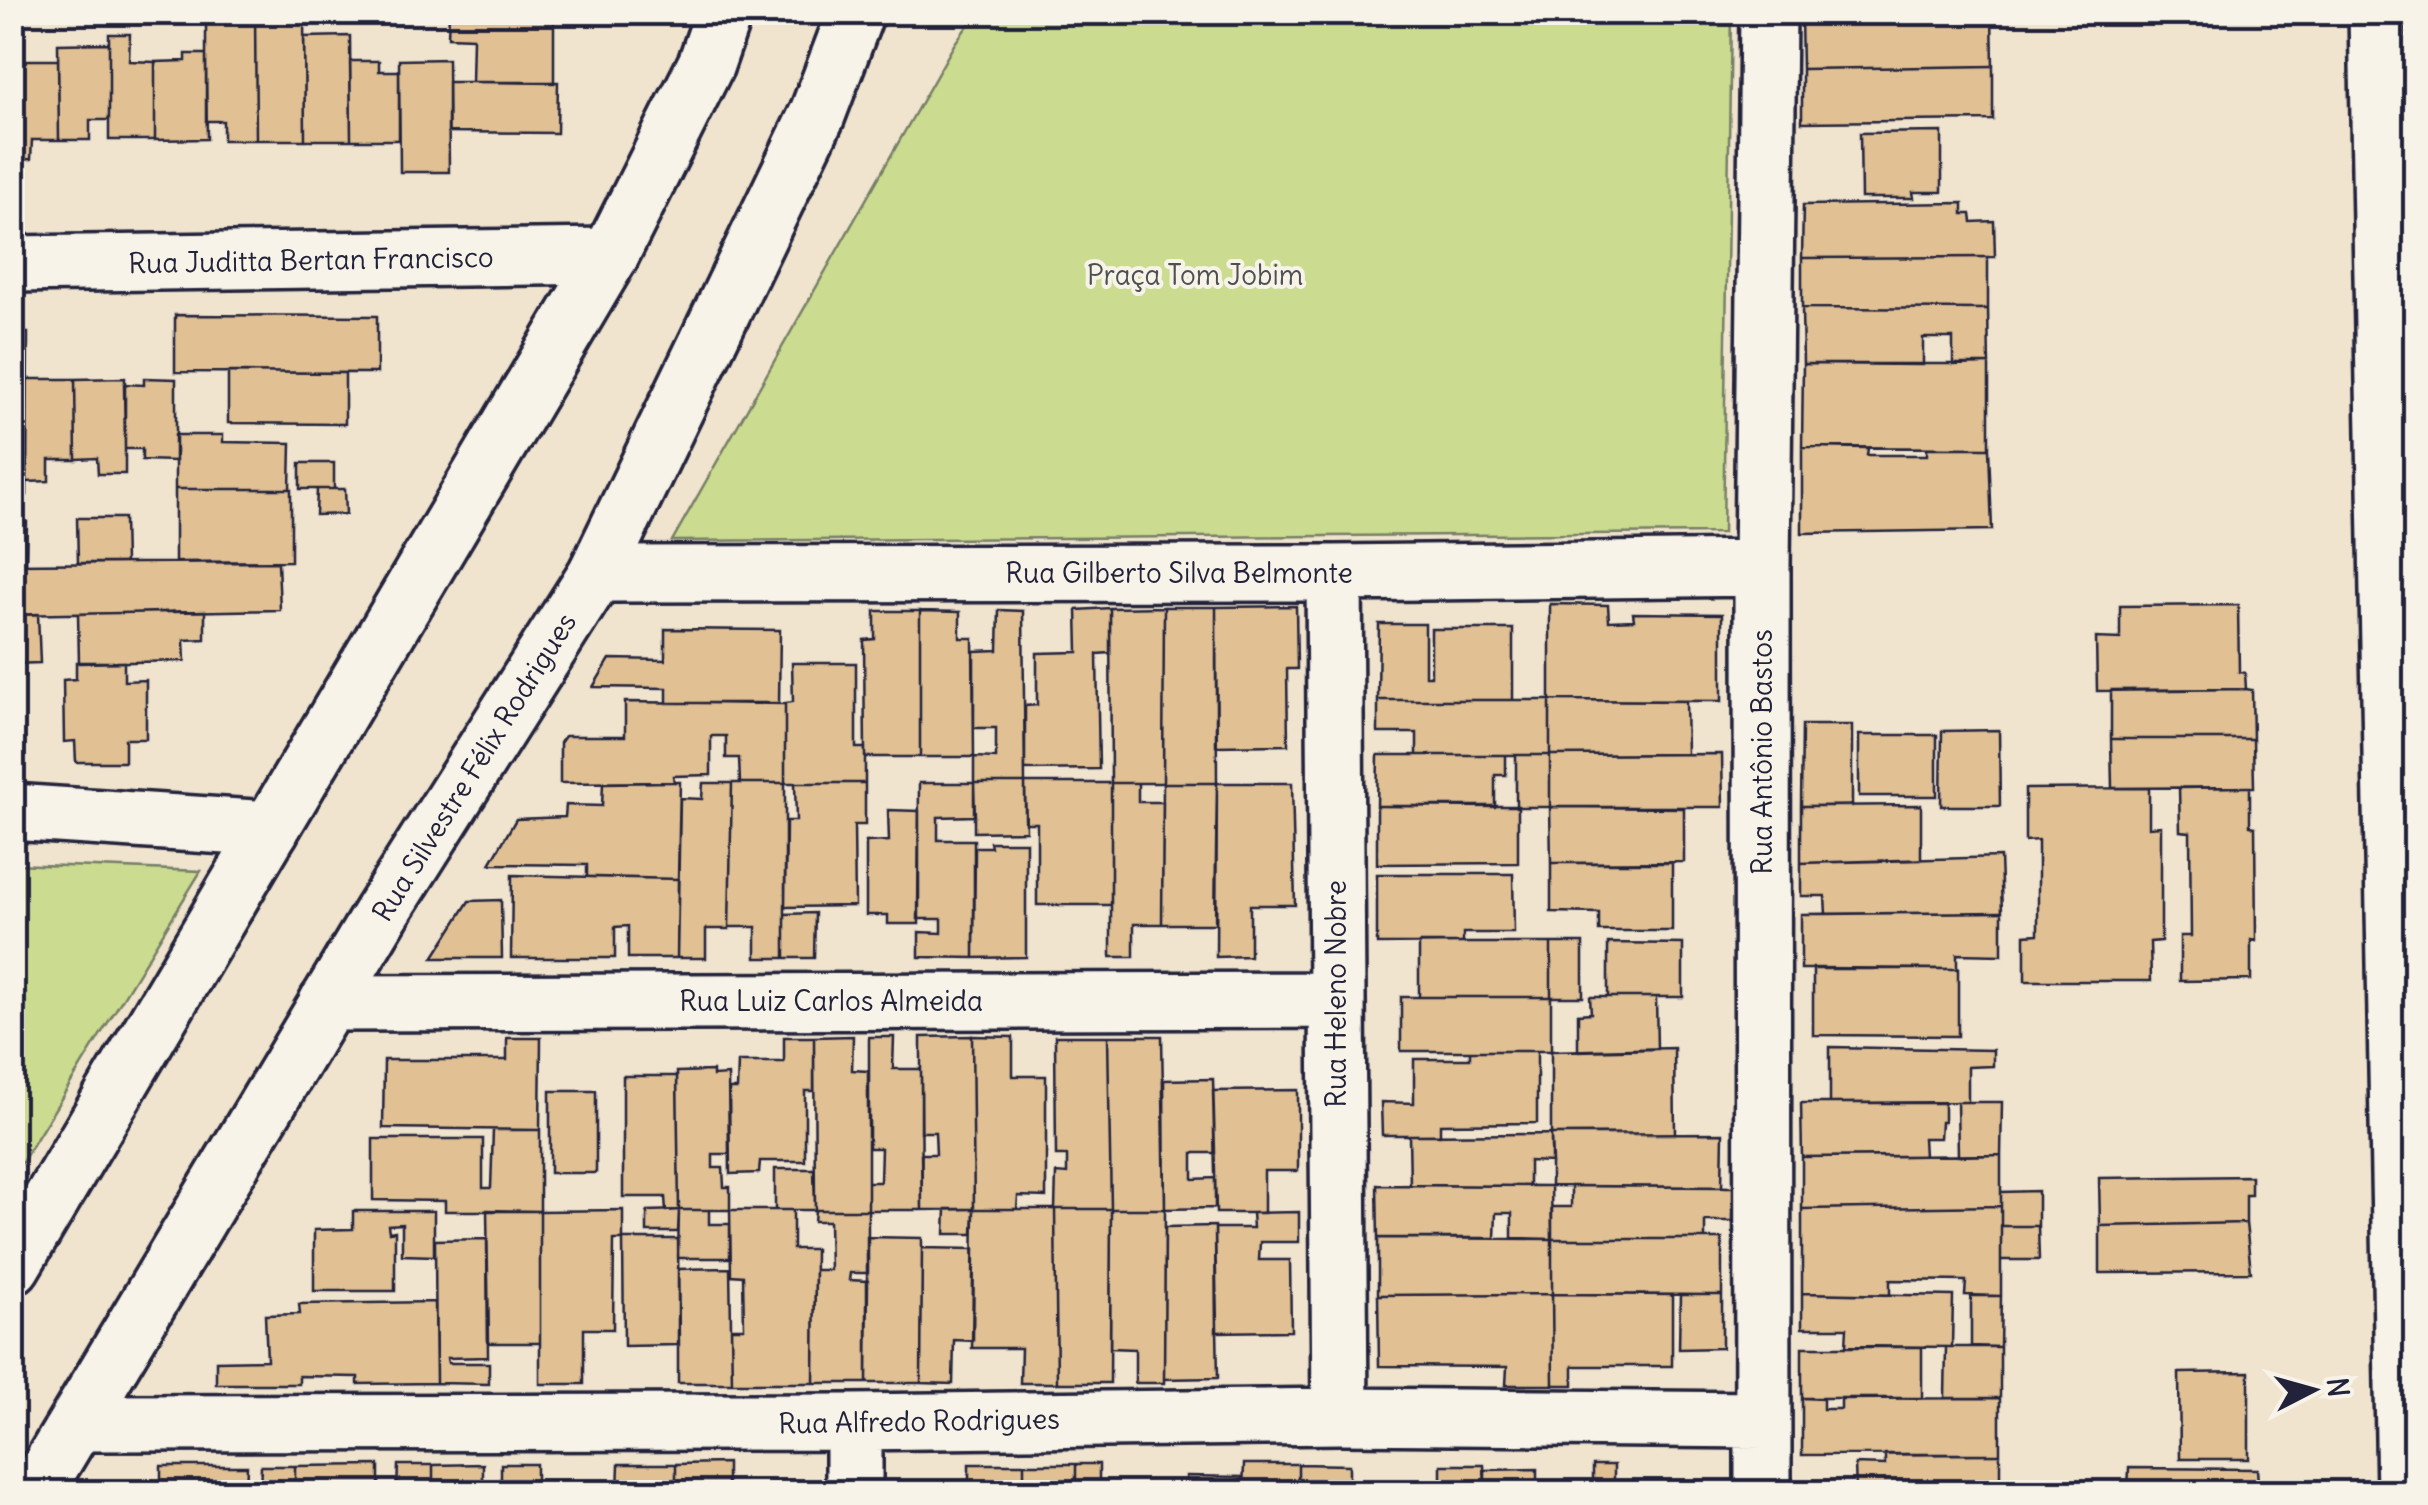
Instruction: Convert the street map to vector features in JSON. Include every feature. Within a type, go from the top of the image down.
[{"type":"street","points":[[12,1266],[610,256],[706,64],[724,12]]},
{"type":"street","name":"Rua Silvestre Félix Rodrigues","points":[[35,1492],[327,1003],[596,574],[817,116],[856,12]]},
{"type":"street","points":[[817,116],[882,12]]},
{"type":"street","name":"Rua Antônio Bastos","points":[[1763,1492],[1762,568],[1768,12]]},
{"type":"street","points":[[2377,12],[2405,1492]]},
{"type":"street","name":"Rua Juditta Bertan Francisco","points":[[12,264],[610,256]]},
{"type":"street","name":"Rua Gilberto Silva Belmonte","points":[[596,574],[1762,568]]},
{"type":"street","name":"Rua Heleno Nobre","points":[[1334,573],[1340,1416]]},
{"type":"street","points":[[12,812],[270,829]]},
{"type":"street","name":"Rua Luiz Carlos Almeida","points":[[327,1003],[1336,1000]]},
{"type":"street","name":"Rua Alfredo Rodrigues","points":[[76,1423],[854,1422],[1340,1416],[1762,1420]]},
{"type":"street","points":[[854,1422],[854,1492]]},
{"type":"green space","name":"Praça Tom Jobim","points":[[977,13],[1731,13],[1723,533],[672,541],[955,43]]},
{"type":"green space","points":[[12,864],[201,871],[13,1177]]},
{"type":"building","points":[[224,12],[255,12],[256,140],[223,140],[223,121],[206,121],[206,18],[224,18]]},
{"type":"building","points":[[449,12],[554,12],[554,83],[472,82],[473,38],[448,37]]},
{"type":"building","points":[[1992,12],[1992,13],[1846,15]]},
{"type":"building","points":[[1992,13],[1993,66],[1802,69],[1801,16]]},
{"type":"building","points":[[255,14],[304,14],[305,140],[256,140]]},
{"type":"building","points":[[109,34],[130,34],[129,61],[155,62],[155,140],[109,140]]},
{"type":"building","points":[[350,36],[351,140],[305,140],[304,37]]},
{"type":"building","points":[[109,43],[109,120],[90,120],[90,140],[59,140],[58,44]]},
{"type":"building","points":[[186,54],[206,54],[207,139],[155,140],[155,62],[186,61]]},
{"type":"building","points":[[448,59],[449,172],[400,172],[399,60]]},
{"type":"building","points":[[12,60],[58,60],[59,140],[32,140],[31,159],[12,160]]},
{"type":"building","points":[[350,61],[379,61],[379,71],[399,71],[399,140],[351,140]]},
{"type":"building","points":[[1993,66],[1993,120],[1802,122],[1802,69]]},
{"type":"building","points":[[448,82],[558,82],[557,133],[448,132]]},
{"type":"building","points":[[1942,132],[1942,192],[1913,192],[1914,198],[1861,198],[1860,133]]},
{"type":"building","points":[[1963,203],[1963,214],[1971,214],[1972,222],[1994,221],[1995,257],[1802,258],[1803,205]]},
{"type":"building","points":[[1988,257],[1988,309],[1802,308],[1802,258]]},
{"type":"building","points":[[1802,308],[1988,309],[1989,364],[1953,365],[1953,338],[1923,338],[1923,365],[1803,364]]},
{"type":"building","points":[[175,315],[377,316],[377,373],[175,372]]},
{"type":"building","points":[[12,333],[28,333],[27,495],[12,495]]},
{"type":"building","points":[[1803,364],[1989,364],[1989,448],[1802,447]]},
{"type":"building","points":[[228,372],[345,373],[345,424],[228,423]]},
{"type":"building","points":[[125,378],[125,474],[98,474],[97,458],[76,459],[75,379]]},
{"type":"building","points":[[144,378],[176,379],[176,461],[142,460],[142,449],[125,449],[124,384],[144,385]]},
{"type":"building","points":[[27,379],[75,379],[76,460],[49,460],[49,481],[27,482]]},
{"type":"building","points":[[175,435],[223,435],[223,442],[291,443],[290,489],[175,489]]},
{"type":"building","points":[[1802,447],[1868,448],[1867,455],[1927,455],[1927,448],[1989,448],[1992,530],[1802,533]]},
{"type":"building","points":[[300,463],[334,463],[334,489],[300,489]]},
{"type":"building","points":[[175,489],[291,489],[291,561],[175,562]]},
{"type":"building","points":[[317,489],[345,489],[346,514],[316,515]]},
{"type":"building","points":[[77,518],[124,518],[125,563],[78,563]]},
{"type":"building","points":[[12,522],[27,522],[26,564],[12,564]]},
{"type":"building","points":[[278,562],[280,610],[12,615],[12,564]]},
{"type":"building","points":[[1550,604],[1608,605],[1609,621],[1634,620],[1633,613],[1722,614],[1722,701],[1550,700]]},
{"type":"building","points":[[2238,605],[2239,672],[2245,673],[2246,689],[2097,691],[2096,638],[2120,639],[2120,606]]},
{"type":"building","points":[[1296,606],[1297,669],[1287,669],[1288,745],[1216,746],[1216,607]]},
{"type":"building","points":[[1164,607],[1216,607],[1217,783],[1163,783]]},
{"type":"building","points":[[1164,607],[1163,783],[1111,783],[1110,608]]},
{"type":"building","points":[[1110,608],[1110,653],[1097,654],[1099,769],[1025,770],[1025,706],[1037,705],[1037,653],[1078,652],[1077,610]]},
{"type":"building","points":[[999,610],[1023,611],[1025,783],[974,783],[974,757],[996,758],[996,728],[974,728],[974,651],[998,650]]},
{"type":"building","points":[[205,611],[205,639],[184,640],[185,661],[79,663],[78,614]]},
{"type":"building","points":[[875,611],[920,611],[920,757],[865,757],[864,640],[875,639]]},
{"type":"building","points":[[920,611],[960,612],[960,638],[973,638],[974,757],[920,757]]},
{"type":"building","points":[[38,614],[40,663],[12,664],[12,615]]},
{"type":"building","points":[[1379,624],[1425,624],[1425,676],[1431,676],[1431,629],[1513,629],[1513,700],[1378,700]]},
{"type":"building","points":[[665,629],[780,630],[779,703],[667,703],[667,688],[593,687],[610,659],[665,660]]},
{"type":"building","points":[[76,662],[124,662],[124,681],[146,680],[146,739],[125,739],[125,762],[76,762],[75,741],[64,742],[63,680],[76,679]]},
{"type":"building","points":[[792,663],[856,663],[856,748],[865,748],[865,783],[785,783],[785,703],[793,702]]},
{"type":"building","points":[[2111,690],[2252,690],[2253,739],[2111,739]]},
{"type":"building","points":[[1378,700],[1550,700],[1550,755],[1417,755],[1417,733],[1378,733]]},
{"type":"building","points":[[1550,700],[1686,701],[1687,754],[1550,755]]},
{"type":"building","points":[[625,702],[785,704],[785,783],[740,783],[739,758],[726,758],[726,736],[711,736],[711,775],[673,776],[674,782],[560,783],[560,743],[565,736],[625,736]]},
{"type":"building","points":[[1802,725],[1852,725],[1852,806],[1801,806]]},
{"type":"building","points":[[1999,730],[2000,806],[1941,806],[1942,731]]},
{"type":"building","points":[[1859,735],[1937,735],[1937,796],[1859,796]]},
{"type":"building","points":[[2111,739],[2253,739],[2254,787],[2112,788]]},
{"type":"building","points":[[1722,754],[1723,807],[1550,807],[1550,755]]},
{"type":"building","points":[[1378,755],[1506,755],[1506,775],[1495,775],[1495,807],[1377,806]]},
{"type":"building","points":[[1516,755],[1550,755],[1550,807],[1516,807]]},
{"type":"building","points":[[680,782],[678,879],[587,877],[587,865],[490,864],[516,819],[565,817],[566,805],[602,806],[603,783]]},
{"type":"building","points":[[703,783],[732,783],[729,929],[706,929],[706,958],[677,958],[680,798],[702,799]]},
{"type":"building","points":[[732,783],[785,783],[785,958],[756,958],[756,927],[729,927]]},
{"type":"building","points":[[795,783],[865,783],[865,825],[854,825],[855,906],[785,907],[786,821],[796,821]]},
{"type":"building","points":[[919,783],[974,783],[975,816],[938,817],[938,840],[974,840],[974,958],[919,957],[919,932],[942,933],[942,919],[918,919]]},
{"type":"building","points":[[974,783],[1025,783],[1026,831],[974,832]]},
{"type":"building","points":[[1025,783],[1111,783],[1111,905],[1037,905],[1037,823],[1025,823]]},
{"type":"building","points":[[1111,783],[1138,783],[1138,802],[1163,802],[1162,924],[1134,924],[1134,957],[1111,957]]},
{"type":"building","points":[[1163,783],[1217,783],[1215,924],[1162,924]]},
{"type":"building","points":[[1217,783],[1292,783],[1295,905],[1250,905],[1250,956],[1216,957]]},
{"type":"building","points":[[2250,787],[2250,826],[2255,827],[2256,941],[2251,940],[2251,980],[2180,981],[2180,936],[2191,936],[2190,832],[2180,831],[2179,788]]},
{"type":"building","points":[[2149,788],[2149,827],[2161,826],[2161,941],[2150,942],[2151,981],[2025,981],[2025,935],[2038,934],[2038,840],[2025,841],[2025,789]]},
{"type":"building","points":[[1921,805],[1921,860],[1801,863],[1801,806]]},
{"type":"building","points":[[1377,806],[1518,806],[1518,863],[1377,864]]},
{"type":"building","points":[[1550,807],[1684,808],[1684,862],[1551,863]]},
{"type":"building","points":[[888,810],[919,811],[919,924],[888,924],[888,915],[866,915],[866,842],[889,841]]},
{"type":"building","points":[[990,842],[1026,842],[1026,957],[974,958],[975,847],[991,847]]},
{"type":"building","points":[[2000,857],[2002,912],[1826,914],[1825,896],[1801,896],[1801,863]]},
{"type":"building","points":[[1551,863],[1672,863],[1672,931],[1599,931],[1599,913],[1551,912]]},
{"type":"building","points":[[1377,874],[1513,874],[1514,933],[1463,933],[1463,943],[1377,944]]},
{"type":"building","points":[[512,875],[678,879],[677,958],[628,958],[628,926],[615,927],[615,958],[511,958]]},
{"type":"building","points":[[501,900],[502,958],[433,958],[469,901]]},
{"type":"building","points":[[2002,912],[2002,955],[1957,954],[1957,969],[1801,969],[1801,914]]},
{"type":"building","points":[[815,913],[814,958],[785,958],[785,914]]},
{"type":"building","points":[[1419,943],[1551,943],[1551,997],[1419,997]]},
{"type":"building","points":[[1551,943],[1583,943],[1583,997],[1551,997]]},
{"type":"building","points":[[1608,943],[1683,944],[1683,997],[1608,997]]},
{"type":"building","points":[[1813,968],[1958,969],[1958,1036],[1813,1035]]},
{"type":"building","points":[[1401,997],[1551,997],[1551,1051],[1401,1051]]},
{"type":"building","points":[[1590,997],[1656,997],[1657,1049],[1578,1051],[1578,1014],[1591,1013]]},
{"type":"building","points":[[853,1036],[852,1070],[868,1071],[868,1210],[815,1210],[814,1037]]},
{"type":"building","points":[[972,1036],[974,1209],[922,1210],[921,1154],[936,1154],[935,1132],[921,1132],[921,1037]]},
{"type":"building","points":[[972,1036],[1013,1037],[1013,1076],[1046,1076],[1046,1197],[1018,1196],[1017,1209],[974,1209]]},
{"type":"building","points":[[1055,1036],[1108,1036],[1111,1209],[1055,1209],[1056,1173],[1067,1174],[1067,1156],[1056,1156]]},
{"type":"building","points":[[1108,1036],[1162,1036],[1165,1209],[1111,1209]]},
{"type":"building","points":[[784,1037],[814,1037],[814,1091],[805,1091],[805,1161],[760,1161],[759,1173],[730,1174],[729,1089],[737,1089],[738,1062],[784,1062]]},
{"type":"building","points":[[869,1037],[894,1037],[893,1069],[921,1069],[922,1210],[868,1210],[868,1182],[880,1182],[881,1148],[869,1148]]},
{"type":"building","points":[[507,1038],[541,1038],[540,1130],[383,1128],[384,1060],[507,1060]]},
{"type":"building","points":[[1830,1047],[1993,1050],[1993,1066],[1968,1067],[1968,1102],[1830,1103]]},
{"type":"building","points":[[1674,1048],[1675,1134],[1551,1134],[1551,1051]]},
{"type":"building","points":[[1470,1051],[1537,1051],[1537,1123],[1440,1124],[1440,1135],[1382,1135],[1381,1102],[1414,1103],[1414,1059],[1470,1059]]},
{"type":"building","points":[[713,1071],[713,1076],[728,1075],[729,1154],[713,1154],[713,1168],[723,1168],[724,1187],[730,1187],[730,1210],[679,1210],[677,1072]]},
{"type":"building","points":[[623,1076],[677,1076],[679,1210],[666,1211],[665,1197],[623,1197]]},
{"type":"building","points":[[1213,1079],[1215,1153],[1193,1153],[1193,1179],[1215,1178],[1215,1208],[1165,1209],[1164,1080]]},
{"type":"building","points":[[1298,1090],[1298,1171],[1264,1171],[1264,1213],[1216,1213],[1213,1091]]},
{"type":"building","points":[[550,1091],[596,1091],[596,1173],[550,1173]]},
{"type":"building","points":[[1957,1102],[2002,1102],[2001,1155],[1958,1156]]},
{"type":"building","points":[[1801,1103],[1944,1103],[1944,1122],[1940,1138],[1923,1138],[1924,1156],[1802,1157]]},
{"type":"building","points":[[493,1130],[540,1130],[540,1211],[445,1211],[445,1201],[373,1200],[373,1139],[483,1139],[483,1188],[491,1188]]},
{"type":"building","points":[[1723,1133],[1722,1187],[1551,1186],[1551,1134]]},
{"type":"building","points":[[1551,1134],[1552,1162],[1529,1161],[1529,1186],[1410,1185],[1409,1135]]},
{"type":"building","points":[[2001,1155],[2001,1206],[1802,1209],[1802,1157]]},
{"type":"building","points":[[775,1169],[814,1169],[815,1210],[775,1210]]},
{"type":"building","points":[[2251,1176],[2246,1223],[2100,1226],[2099,1178]]},
{"type":"building","points":[[1377,1185],[1551,1186],[1552,1239],[1512,1238],[1512,1213],[1496,1213],[1495,1238],[1378,1238]]},
{"type":"building","points":[[1571,1186],[1741,1187],[1741,1221],[1705,1221],[1705,1239],[1552,1239],[1552,1207],[1571,1207]]},
{"type":"building","points":[[2038,1191],[2038,1226],[2001,1226],[2001,1192]]},
{"type":"building","points":[[2001,1206],[2001,1296],[1965,1295],[1966,1281],[1890,1280],[1890,1295],[1802,1293],[1802,1209]]},
{"type":"building","points":[[946,1209],[974,1209],[973,1234],[945,1234]]},
{"type":"building","points":[[974,1209],[1055,1209],[1057,1383],[1020,1383],[1021,1348],[972,1348]]},
{"type":"building","points":[[1055,1209],[1111,1209],[1110,1383],[1057,1383]]},
{"type":"building","points":[[1111,1209],[1165,1209],[1164,1383],[1135,1383],[1135,1349],[1110,1348]]},
{"type":"building","points":[[487,1210],[540,1211],[540,1343],[489,1343]]},
{"type":"building","points":[[623,1210],[623,1240],[614,1240],[613,1329],[584,1329],[584,1384],[540,1384],[540,1211]]},
{"type":"building","points":[[679,1210],[678,1232],[647,1232],[647,1211]]},
{"type":"building","points":[[679,1210],[709,1210],[709,1224],[730,1224],[730,1258],[678,1258]]},
{"type":"building","points":[[730,1210],[793,1210],[793,1249],[815,1249],[814,1383],[732,1383],[731,1328],[744,1328],[743,1276],[731,1275]]},
{"type":"building","points":[[815,1210],[868,1210],[868,1273],[850,1273],[849,1280],[868,1281],[867,1383],[814,1383],[815,1270],[830,1270],[829,1221],[814,1221]]},
{"type":"building","points":[[353,1211],[434,1211],[434,1256],[402,1255],[402,1224],[388,1225],[389,1232],[395,1231],[395,1291],[314,1291],[314,1230],[353,1229]]},
{"type":"building","points":[[1299,1212],[1299,1242],[1260,1242],[1259,1260],[1290,1260],[1291,1331],[1216,1332],[1215,1228],[1253,1228],[1252,1213]]},
{"type":"building","points":[[2246,1223],[2251,1272],[2100,1273],[2100,1226]]},
{"type":"building","points":[[1215,1226],[1218,1378],[1164,1379],[1165,1227]]},
{"type":"building","points":[[2001,1226],[2038,1226],[2039,1260],[2001,1260]]},
{"type":"building","points":[[867,1237],[922,1238],[921,1383],[867,1383]]},
{"type":"building","points":[[1378,1238],[1552,1239],[1552,1294],[1378,1295]]},
{"type":"building","points":[[487,1239],[488,1357],[447,1358],[448,1363],[489,1363],[489,1384],[436,1383],[435,1240]]},
{"type":"building","points":[[623,1239],[678,1239],[679,1345],[624,1346]]},
{"type":"building","points":[[1552,1239],[1722,1239],[1722,1295],[1552,1294]]},
{"type":"building","points":[[922,1248],[974,1249],[973,1341],[954,1340],[953,1384],[921,1383]]},
{"type":"building","points":[[730,1268],[732,1383],[678,1383],[678,1269]]},
{"type":"building","points":[[1802,1293],[1953,1296],[1952,1347],[1846,1346],[1847,1328],[1802,1328]]},
{"type":"building","points":[[1552,1294],[1672,1295],[1672,1366],[1573,1366],[1573,1385],[1553,1385]]},
{"type":"building","points":[[1552,1294],[1553,1385],[1506,1385],[1507,1367],[1379,1366],[1378,1295]]},
{"type":"building","points":[[1680,1295],[1722,1295],[1722,1348],[1679,1349]]},
{"type":"building","points":[[1971,1296],[2001,1296],[2000,1347],[1971,1346]]},
{"type":"building","points":[[435,1302],[436,1383],[358,1384],[358,1377],[299,1376],[299,1384],[216,1384],[216,1361],[267,1360],[265,1315],[300,1314],[299,1304]]},
{"type":"building","points":[[1802,1347],[1922,1347],[1922,1398],[1802,1398]]},
{"type":"building","points":[[1946,1347],[2000,1347],[2000,1398],[1945,1398]]},
{"type":"building","points":[[2249,1372],[2249,1459],[2180,1459],[2179,1373]]},
{"type":"building","points":[[1802,1398],[1823,1399],[1823,1409],[1841,1409],[1841,1399],[2000,1398],[2000,1454],[1802,1455]]},
{"type":"building","points":[[1885,1454],[2000,1454],[2000,1492],[1856,1492],[1855,1464],[1885,1465]]},
{"type":"building","points":[[727,1463],[727,1492],[676,1492],[676,1464]]},
{"type":"building","points":[[483,1464],[483,1492],[433,1492],[433,1465]]},
{"type":"building","points":[[501,1464],[536,1464],[536,1492],[501,1492]]},
{"type":"building","points":[[619,1464],[676,1464],[676,1492],[618,1492]]},
{"type":"building","points":[[969,1464],[1024,1464],[1024,1492],[969,1492]]},
{"type":"building","points":[[1024,1464],[1076,1464],[1076,1492],[1024,1492]]},
{"type":"building","points":[[1076,1464],[1099,1464],[1099,1492],[1076,1492]]},
{"type":"building","points":[[1244,1464],[1298,1464],[1298,1492],[1243,1492]]},
{"type":"building","points":[[1298,1464],[1349,1465],[1349,1492],[1298,1492]]},
{"type":"building","points":[[379,1465],[379,1492],[295,1492],[295,1466]]},
{"type":"building","points":[[398,1465],[433,1465],[433,1492],[397,1492]]},
{"type":"building","points":[[1441,1465],[1484,1465],[1485,1492],[1441,1492]]},
{"type":"building","points":[[1593,1465],[1614,1465],[1614,1492],[1593,1492]]},
{"type":"building","points":[[161,1466],[247,1466],[246,1492],[161,1492]]},
{"type":"building","points":[[261,1466],[295,1466],[295,1492],[260,1492]]},
{"type":"building","points":[[2129,1468],[2257,1469],[2258,1482],[2267,1482],[2267,1492],[2128,1492]]},
{"type":"building","points":[[1537,1469],[1537,1492],[1485,1492],[1485,1470]]},
{"type":"building","points":[[1186,1476],[1243,1477],[1243,1492],[1186,1492]]},
{"type":"building","points":[[770,1483],[797,1483],[797,1492],[770,1492]]}]
